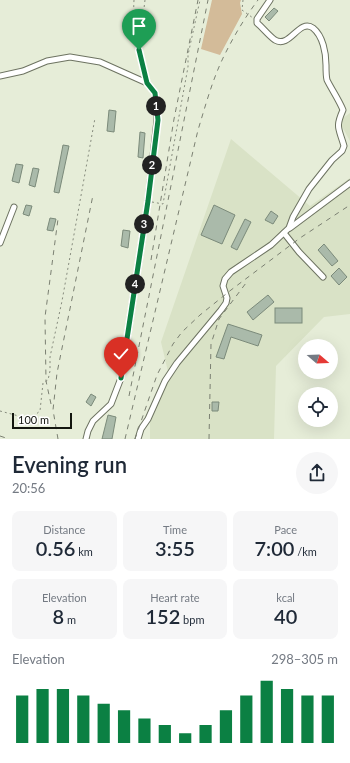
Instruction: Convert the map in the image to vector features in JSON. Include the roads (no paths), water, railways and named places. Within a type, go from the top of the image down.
[{"type":"street","points":[[270,0],[257,19],[257,23],[276,40],[280,41],[288,39],[303,26],[313,28],[320,36],[326,54],[327,79],[343,110],[337,127],[344,146],[342,151],[332,160],[309,189],[293,217],[289,228]]},
{"type":"street","points":[[0,76],[23,71],[47,61],[70,58],[100,62],[147,83],[155,93],[158,120],[148,201],[121,378],[111,404],[93,421],[86,439]]},
{"type":"street","points":[[138,439],[141,429],[148,419],[165,381],[177,363],[226,303],[226,294],[223,286],[224,279],[231,272],[271,245],[289,228],[350,183]]},
{"type":"street","points":[[0,243],[14,207]]},
{"type":"street","points":[[284,233],[299,252],[323,277]]},
{"type":"railway","points":[[151,260],[174,119],[198,0]]},
{"type":"railway","points":[[129,396],[208,0]]},
{"type":"railway","points":[[125,439],[204,110],[221,61],[241,25],[258,0]]},
{"type":"railway","points":[[58,439],[53,410],[57,373],[93,195]]},
{"type":"railway","points":[[135,439],[157,375],[173,344],[182,332],[231,290],[300,238],[350,205]]},
{"type":"railway","points":[[51,404],[46,381],[45,317],[58,219]]},
{"type":"railway","points":[[209,439],[211,344],[219,319],[246,283]]},
{"type":"railway","points":[[0,436],[9,439]]}]
